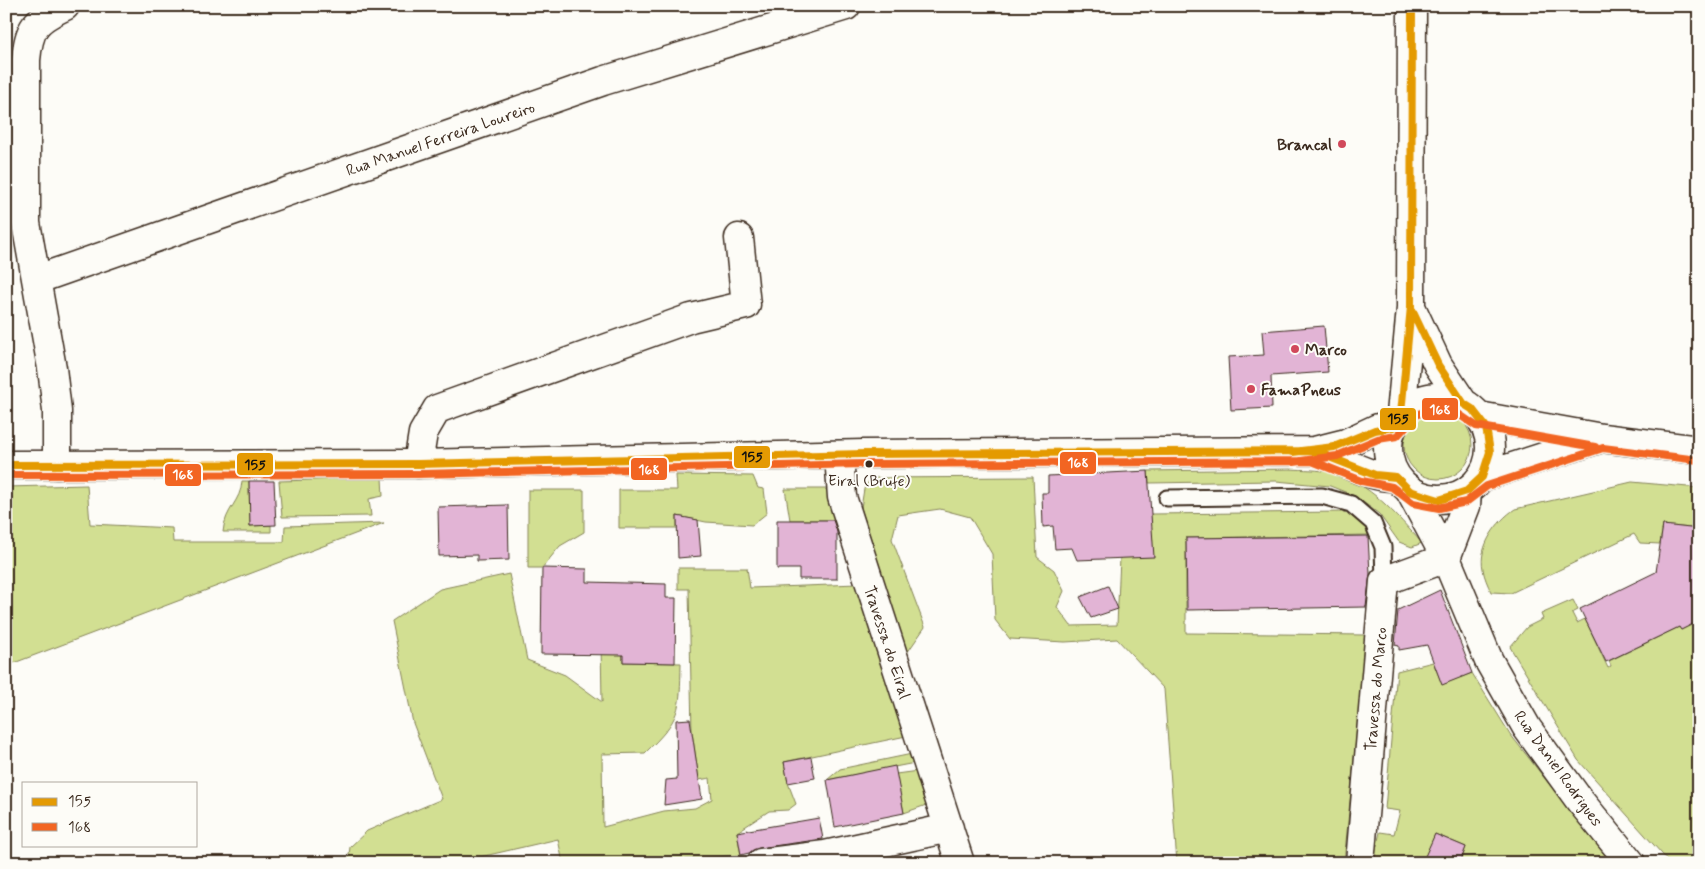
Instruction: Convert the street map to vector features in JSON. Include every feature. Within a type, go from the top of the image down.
[{"type":"main road","points":[[57,465],[57,411],[38,279],[26,223],[28,40],[34,25],[44,16],[65,6]]},
{"type":"main road","name":"Rua Manuel Ferreira Loureiro","points":[[38,279],[603,81],[846,6]]},
{"type":"main road","points":[[1403,484],[1388,452],[1397,420],[1411,308],[1412,6]]},
{"type":"main road","points":[[418,464],[423,433],[437,408],[691,318],[746,305],[739,238]]},
{"type":"main road","points":[[1384,582],[1446,558],[1475,484],[1490,452],[1490,439],[1438,365],[1411,308]]},
{"type":"main road","points":[[6,465],[418,464],[839,454],[1314,452],[1346,443],[1397,420],[1412,405],[1424,399],[1438,397],[1452,398],[1471,410],[1602,438],[1699,450]]},
{"type":"main road","points":[[1314,452],[1342,460],[1375,475],[1403,484],[1424,498],[1439,500],[1454,498],[1475,484],[1602,438]]},
{"type":"main road","name":"Travessa do Eiral","points":[[839,454],[842,498],[960,863]]},
{"type":"main road","name":"Rua Daniel Rodrigues","points":[[1403,484],[1446,558],[1490,661],[1527,728],[1580,801],[1631,863]]},
{"type":"main road","name":"Travessa do Marco","points":[[1360,863],[1384,582]]},
{"type":"main road","points":[[761,863],[825,855],[949,828]]},
{"type":"lane","points":[[1167,498],[1322,496],[1351,504],[1373,523],[1383,546],[1384,582]]},
{"type":"green space","points":[[1431,411],[1445,411],[1457,416],[1467,426],[1472,438],[1472,452],[1467,464],[1457,474],[1445,479],[1431,479],[1419,474],[1409,464],[1404,452],[1404,438],[1409,426],[1419,416]]},
{"type":"green space","points":[[1316,470],[1346,477],[1382,501],[1422,543],[1412,547],[1399,542],[1379,514],[1355,496],[1330,486],[1276,481],[1149,483],[1148,471]]},
{"type":"green space","points":[[676,475],[753,476],[758,488],[764,489],[767,513],[752,525],[706,522],[677,516],[677,528],[619,528],[619,490],[677,490]]},
{"type":"green space","points":[[1033,477],[1037,557],[1054,570],[1064,591],[1057,607],[1071,626],[1117,625],[1120,558],[1151,514],[1344,512],[1363,523],[1370,535],[1186,538],[1186,633],[1366,635],[1344,863],[1177,863],[1164,689],[1117,639],[1065,642],[1010,639],[995,620],[992,554],[970,517],[940,509],[898,515],[892,539],[925,627],[907,653],[861,508],[864,489],[871,478]]},
{"type":"green space","points":[[382,478],[383,496],[369,499],[371,516],[282,517],[279,481]]},
{"type":"green space","points":[[242,481],[249,481],[250,526],[271,525],[271,532],[223,532],[224,524],[239,494]]},
{"type":"green space","points":[[1632,482],[1699,488],[1699,529],[1663,525],[1660,544],[1640,543],[1634,534],[1511,593],[1491,592],[1484,572],[1483,552],[1490,535],[1508,514],[1515,509]]},
{"type":"green space","points":[[87,485],[90,524],[172,528],[173,542],[284,542],[285,526],[384,523],[6,666],[6,487]]},
{"type":"green space","points":[[785,489],[828,489],[837,520],[790,520]]},
{"type":"green space","points":[[528,490],[584,490],[584,532],[560,546],[542,568],[528,568]]},
{"type":"green space","points":[[678,568],[747,568],[750,588],[858,584],[906,736],[784,762],[788,783],[796,804],[788,810],[769,811],[737,832],[741,855],[642,863],[563,863],[558,839],[454,863],[348,863],[350,847],[367,831],[442,799],[413,723],[392,621],[440,589],[509,574],[527,660],[565,675],[602,702],[601,643],[623,643],[623,662],[681,663],[679,704],[672,722],[666,731],[645,753],[602,754],[603,827],[664,811],[695,808],[712,799],[710,778],[699,780],[692,733],[689,589],[678,589]]},
{"type":"green space","points":[[1573,600],[1578,610],[1572,613],[1577,623],[1585,619],[1608,668],[1611,666],[1609,661],[1679,627],[1681,630],[1699,621],[1699,863],[1670,863],[1578,760],[1510,647],[1527,627],[1543,619],[1541,614]]},
{"type":"green space","points":[[1433,662],[1442,684],[1472,673],[1510,734],[1611,863],[1460,863],[1466,847],[1435,834],[1423,863],[1373,863],[1380,832],[1394,834],[1400,811],[1385,809],[1397,671]]},
{"type":"green space","points":[[912,754],[915,763],[827,780],[840,769]]},
{"type":"green space","points":[[918,771],[929,804],[904,813],[896,774]]},
{"type":"building","points":[[1324,326],[1328,372],[1271,376],[1272,408],[1231,410],[1228,357],[1264,355],[1262,331]]},
{"type":"building","points":[[1148,471],[1154,557],[1077,560],[1072,548],[1055,549],[1053,526],[1043,527],[1042,493],[1048,493],[1048,476]]},
{"type":"building","points":[[249,481],[274,481],[276,525],[250,526]]},
{"type":"building","points":[[508,505],[509,560],[477,561],[477,555],[439,556],[438,507]]},
{"type":"building","points":[[677,516],[698,520],[701,556],[678,558]]},
{"type":"building","points":[[777,520],[833,520],[837,532],[837,579],[799,579],[799,569],[777,569]]},
{"type":"building","points":[[1663,525],[1699,529],[1699,621],[1681,630],[1679,627],[1606,662],[1580,609],[1656,572]]},
{"type":"building","points":[[1368,536],[1370,574],[1366,607],[1187,610],[1186,538]]},
{"type":"building","points":[[542,568],[587,569],[587,582],[666,584],[666,598],[676,598],[675,663],[623,662],[623,655],[541,654]]},
{"type":"building","points":[[1108,586],[1118,609],[1091,618],[1080,597]]},
{"type":"building","points":[[1440,590],[1472,673],[1442,685],[1427,645],[1399,650],[1399,646],[1395,645],[1398,610]]},
{"type":"building","points":[[690,719],[702,799],[664,805],[666,780],[677,779],[676,720]]},
{"type":"building","points":[[811,757],[815,778],[788,783],[784,762]]},
{"type":"building","points":[[895,766],[904,813],[835,827],[827,780]]},
{"type":"building","points":[[819,818],[823,839],[759,848],[741,855],[737,832]]},
{"type":"building","points":[[1435,834],[1466,847],[1460,863],[1422,863]]},
{"type":"transit line","name":"155","points":[[6,465],[418,464],[864,454],[1314,451],[1375,475],[1396,477],[1410,491],[1439,500],[1467,491],[1482,477],[1490,452],[1486,427],[1472,409],[1464,404],[1438,365],[1411,308],[1412,6]]},
{"type":"transit line","name":"155","points":[[1293,452],[1334,447],[1375,430],[1393,427],[1401,414],[1411,306]]},
{"type":"transit line","name":"168","points":[[1294,462],[1337,456],[1378,439],[1397,436],[1416,415],[1434,408],[1454,411],[1476,426],[1595,447]]},
{"type":"transit line","name":"168","points":[[6,475],[418,474],[864,464],[1312,461],[1362,481],[1392,487],[1413,503],[1439,508],[1466,502],[1487,486],[1603,448],[1698,460]]},
{"type":"place","name":"Brancal","points":[[1342,144]]},
{"type":"place","name":"Marco","points":[[1295,349]]},
{"type":"place","name":"FamaPneus","points":[[1251,389]]},
{"type":"place","name":"Eiral (Brufe)","points":[[869,464]]}]
